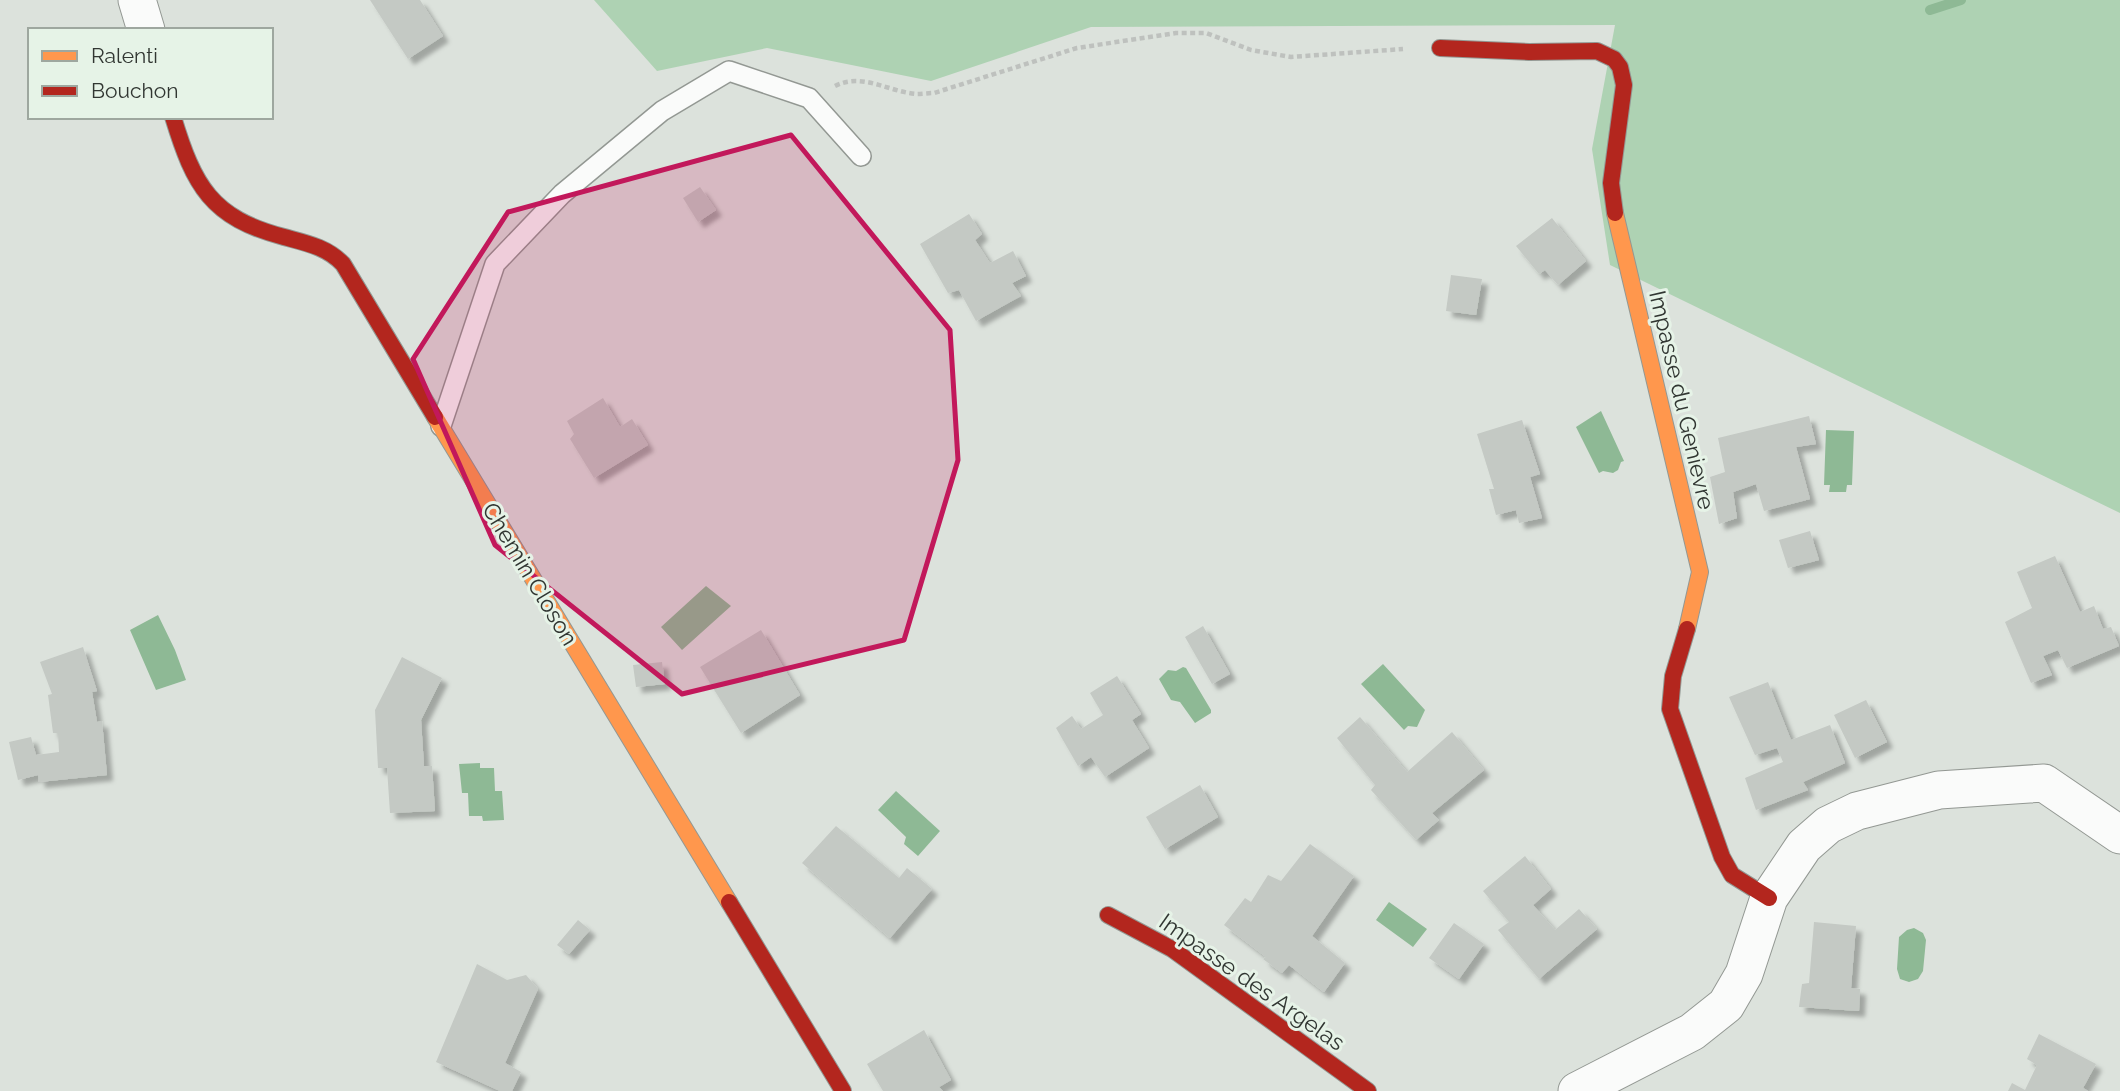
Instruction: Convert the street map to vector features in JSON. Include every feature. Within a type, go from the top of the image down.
[{"type":"street","points":[[137,0],[145,28]]},
{"type":"street","name":"Impasse du Genievre","points":[[1440,48],[1529,52],[1597,51],[1620,62],[1624,72],[1611,183],[1615,214],[1700,572],[1690,620],[1669,689],[1670,709],[1722,857],[1732,875],[1769,898]]},
{"type":"street","name":"Chemin Closon","points":[[174,119],[193,175],[206,196],[229,215],[251,227],[318,246],[334,254],[343,264],[843,1091]]},
{"type":"street","points":[[1577,1091],[1692,1032],[1726,1005],[1744,974],[1769,898],[1804,846],[1828,825],[1857,811],[1939,790],[2044,783],[2120,835]]},
{"type":"street","name":"Impasse des Argelas","points":[[1108,915],[1172,949],[1368,1091]]},
{"type":"lane","points":[[441,427],[495,264],[562,194],[662,110],[729,71],[809,98],[861,156]]},
{"type":"path","points":[[809,98],[844,82],[862,80],[916,94],[934,93],[1077,48],[1176,33],[1206,33],[1251,50],[1291,57],[1382,49],[1440,48]]},
{"type":"highlighted area","points":[[791,135],[950,330],[958,460],[904,640],[682,694],[495,545],[413,359],[508,212]]},
{"type":"shaded area","points":[[594,0],[2120,0],[2120,513],[1610,265],[1592,149],[1615,25],[1091,27],[931,81],[767,48],[657,71]]},
{"type":"shaded area","points":[[1601,411],[1624,461],[1613,473],[1599,473],[1576,427]]},
{"type":"shaded area","points":[[1826,430],[1854,431],[1852,485],[1847,485],[1846,492],[1829,492],[1830,485],[1824,485]]},
{"type":"shaded area","points":[[706,586],[731,606],[682,650],[661,627]]},
{"type":"shaded area","points":[[158,615],[186,680],[156,690],[130,630]]},
{"type":"shaded area","points":[[1383,664],[1425,710],[1417,727],[1408,726],[1404,730],[1361,684]]},
{"type":"shaded area","points":[[1183,667],[1211,710],[1211,713],[1195,723],[1180,702],[1171,700],[1159,679],[1168,670],[1176,671]]},
{"type":"shaded area","points":[[480,763],[480,768],[494,768],[495,791],[502,791],[504,820],[483,821],[482,816],[469,816],[468,793],[462,793],[459,764]]},
{"type":"shaded area","points":[[896,791],[940,831],[918,856],[904,844],[906,837],[878,810]]},
{"type":"shaded area","points":[[1389,902],[1427,929],[1413,947],[1376,920]]},
{"type":"shaded area","points":[[1914,928],[1923,933],[1926,940],[1923,971],[1918,979],[1909,982],[1900,979],[1897,969],[1899,937]]},
{"type":"building","points":[[370,0],[420,0],[443,36],[408,59]]},
{"type":"building","points":[[700,187],[716,210],[698,222],[683,198]]},
{"type":"building","points":[[969,214],[982,234],[975,240],[990,263],[1013,251],[1026,276],[1012,283],[1021,296],[976,321],[959,290],[948,293],[920,244]]},
{"type":"building","points":[[1552,218],[1586,261],[1558,285],[1545,270],[1539,274],[1516,246]]},
{"type":"building","points":[[1451,275],[1482,279],[1476,315],[1446,311]]},
{"type":"building","points":[[603,398],[620,427],[632,419],[648,445],[594,478],[570,439],[574,434],[567,421]]},
{"type":"building","points":[[1809,416],[1816,444],[1796,447],[1810,499],[1764,511],[1756,484],[1733,492],[1737,518],[1719,524],[1710,477],[1725,472],[1718,438]]},
{"type":"building","points":[[1522,420],[1540,474],[1530,477],[1542,518],[1519,523],[1516,510],[1496,515],[1489,489],[1494,489],[1477,434]]},
{"type":"building","points":[[1810,531],[1819,560],[1788,568],[1779,540]]},
{"type":"building","points":[[2055,556],[2080,612],[2094,606],[2103,629],[2111,627],[2119,646],[2067,668],[2058,650],[2043,656],[2052,675],[2031,683],[2005,622],[2032,608],[2017,572]]},
{"type":"building","points":[[1203,626],[1230,674],[1212,684],[1185,637]]},
{"type":"building","points":[[761,630],[800,695],[741,733],[700,667]]},
{"type":"building","points":[[83,647],[97,691],[92,692],[97,722],[102,721],[107,775],[39,782],[38,775],[18,780],[9,742],[31,737],[36,755],[59,752],[58,733],[53,733],[48,695],[52,694],[40,662]]},
{"type":"building","points":[[402,657],[442,678],[421,720],[424,766],[432,766],[435,811],[390,813],[387,768],[378,768],[375,710]]},
{"type":"building","points":[[662,662],[665,684],[636,687],[633,665]]},
{"type":"building","points":[[1117,676],[1141,714],[1132,720],[1149,748],[1105,777],[1091,757],[1078,766],[1056,728],[1072,716],[1081,729],[1103,715],[1090,693]]},
{"type":"building","points":[[1768,682],[1791,740],[1830,725],[1845,763],[1803,782],[1808,790],[1756,810],[1745,778],[1783,762],[1777,748],[1755,755],[1729,697]]},
{"type":"building","points":[[1866,700],[1887,742],[1855,758],[1834,715]]},
{"type":"building","points":[[1360,717],[1407,772],[1452,732],[1484,770],[1432,813],[1439,820],[1416,840],[1371,790],[1375,785],[1337,738]]},
{"type":"building","points":[[1200,785],[1218,817],[1165,849],[1146,817]]},
{"type":"building","points":[[836,826],[899,878],[907,868],[932,889],[890,938],[802,863]]},
{"type":"building","points":[[1310,844],[1354,876],[1312,936],[1345,963],[1324,992],[1289,965],[1282,973],[1263,959],[1266,957],[1224,925],[1245,898],[1251,902],[1268,875],[1281,881]]},
{"type":"building","points":[[1525,856],[1551,889],[1533,905],[1555,930],[1579,909],[1597,929],[1539,979],[1498,930],[1509,922],[1483,891]]},
{"type":"building","points":[[578,920],[590,930],[569,954],[557,945]]},
{"type":"building","points":[[1814,922],[1856,926],[1851,988],[1860,989],[1859,1011],[1799,1007],[1802,984],[1809,983]]},
{"type":"building","points":[[1454,923],[1484,944],[1459,979],[1429,958]]},
{"type":"building","points":[[477,964],[507,980],[526,975],[538,989],[505,1063],[521,1072],[512,1091],[500,1091],[436,1062]]},
{"type":"building","points":[[924,1030],[951,1080],[939,1087],[943,1091],[883,1091],[867,1064]]},
{"type":"building","points":[[2039,1034],[2096,1064],[2083,1088],[2088,1091],[2008,1091],[2012,1083],[2025,1090],[2037,1065],[2027,1059]]},
{"type":"waterway","points":[[1930,10],[1961,0]]},
{"type":"traffic: slow","points":[[1615,213],[1700,572],[1687,629]]},
{"type":"traffic: slow","points":[[435,417],[729,902]]},
{"type":"traffic: jam","points":[[1440,48],[1529,52],[1597,51],[1614,59],[1620,67],[1624,85],[1611,183],[1615,213]]},
{"type":"traffic: jam","points":[[174,119],[198,180],[222,209],[259,229],[323,250],[343,264],[435,417]]},
{"type":"traffic: jam","points":[[1687,629],[1673,676],[1670,709],[1722,857],[1732,875],[1769,898]]},
{"type":"traffic: jam","points":[[729,902],[843,1091]]},
{"type":"traffic: jam","points":[[1108,915],[1172,949],[1368,1091]]}]
